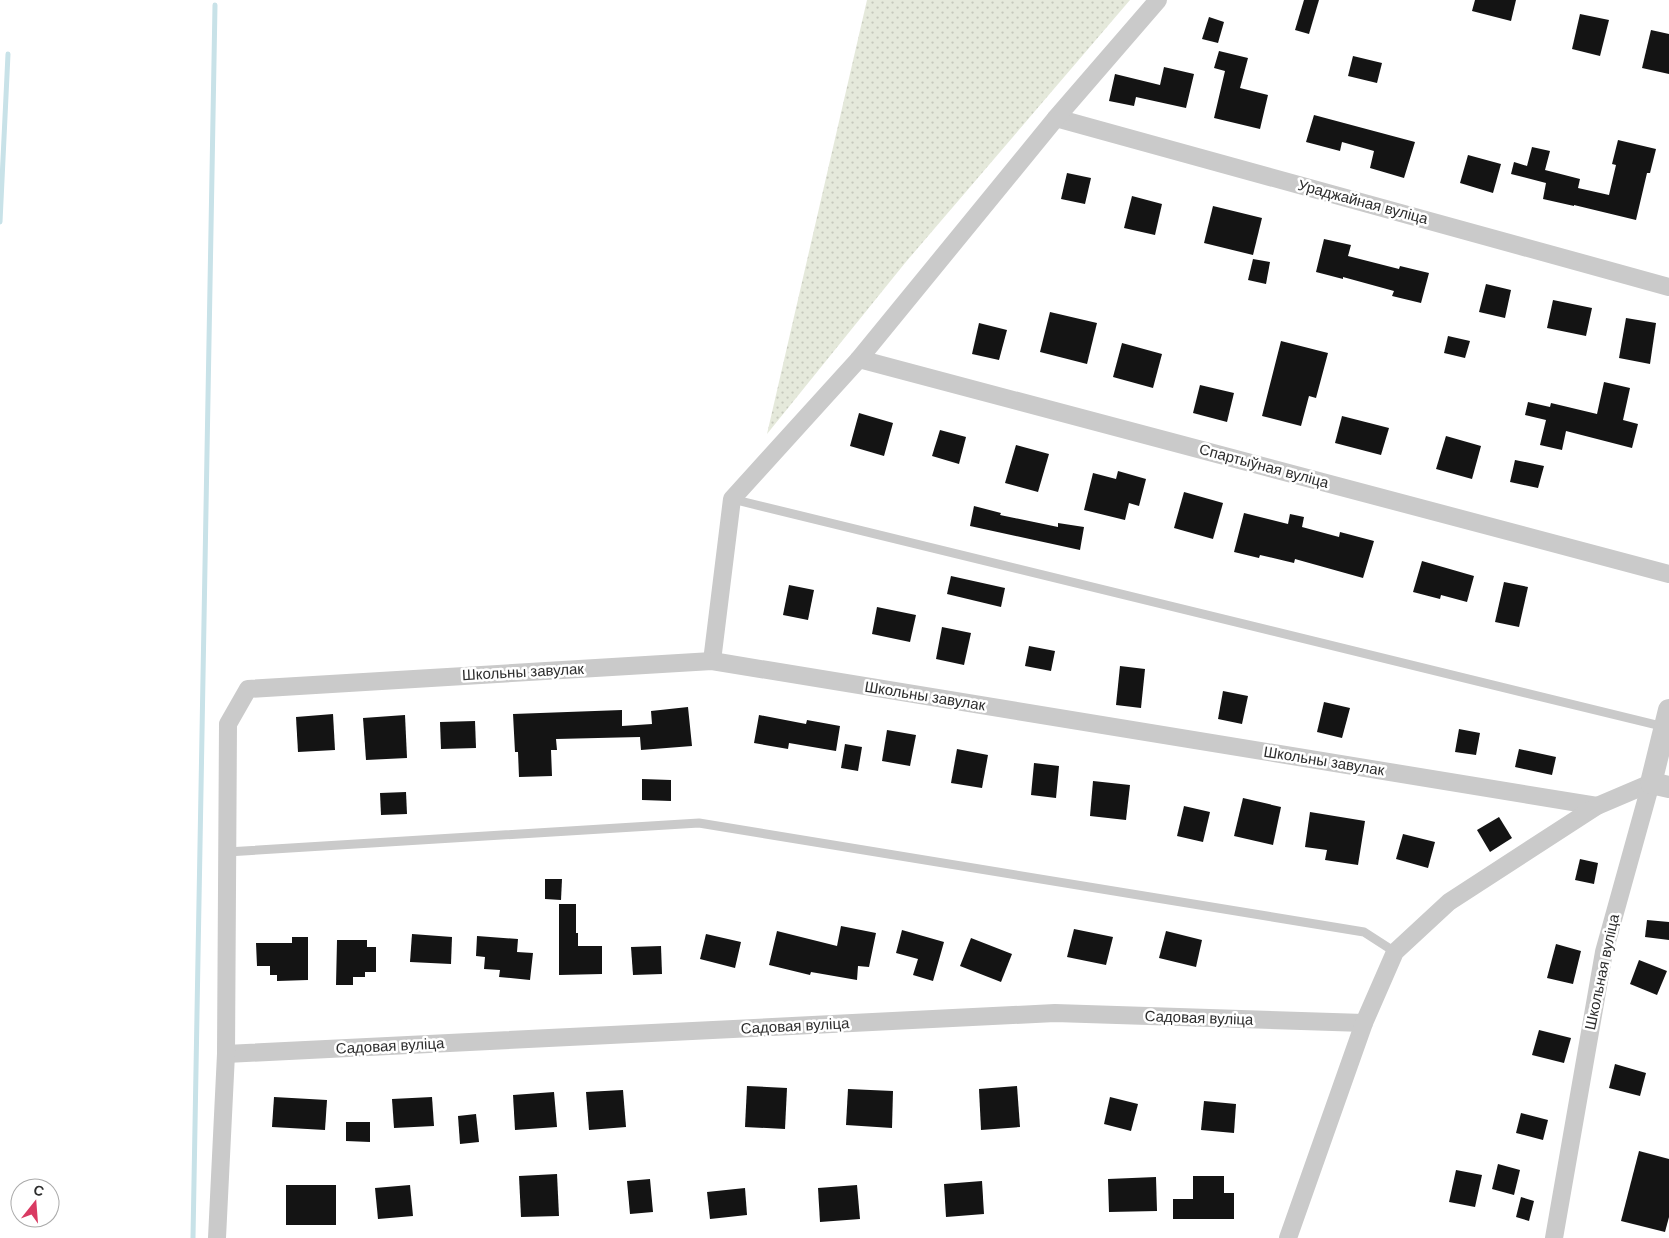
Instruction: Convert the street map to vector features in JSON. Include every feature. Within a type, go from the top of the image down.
[{"type":"street","points":[[712,661],[732,499],[860,359],[1056,118],[1158,0]]},
{"type":"street","name":"Ураджайная вуліца","points":[[1056,118],[1669,286]]},
{"type":"street","name":"Спартыўная вуліца","points":[[860,359],[1669,574]]},
{"type":"street","name":"Школьны завулак","points":[[227,852],[228,724],[248,688],[712,661],[1596,806]]},
{"type":"street","name":"Школьная вуліца","points":[[1554,1238],[1604,952],[1660,785],[1667,718]]},
{"type":"street","points":[[1288,1238],[1364,1023],[1395,952],[1449,902],[1596,806],[1660,785]]},
{"type":"street","points":[[217,1238],[226,1054],[227,852]]},
{"type":"street","name":"Садовая вуліца","points":[[226,1054],[1055,1013],[1364,1023]]},
{"type":"lane","points":[[732,499],[1667,718]]},
{"type":"lane","points":[[227,852],[699,822],[1364,932],[1395,952]]},
{"type":"shaded area","points":[[867,0],[1130,0],[905,263],[767,434]]},
{"type":"building","points":[[1304,0],[1319,0],[1309,34],[1295,30]]},
{"type":"building","points":[[1475,0],[1516,0],[1511,21],[1472,11]]},
{"type":"building","points":[[1580,14],[1609,20],[1600,56],[1572,49]]},
{"type":"building","points":[[1209,17],[1224,22],[1218,43],[1202,39]]},
{"type":"building","points":[[1651,30],[1669,34],[1669,74],[1642,68]]},
{"type":"building","points":[[1219,51],[1248,58],[1240,88],[1268,95],[1260,129],[1214,118],[1225,71],[1214,68]]},
{"type":"building","points":[[1353,56],[1382,63],[1377,83],[1348,76]]},
{"type":"building","points":[[1164,67],[1194,74],[1186,108],[1136,97],[1134,106],[1109,101],[1115,74],[1160,85]]},
{"type":"building","points":[[1314,115],[1415,142],[1404,178],[1370,168],[1374,151],[1342,142],[1340,151],[1306,142]]},
{"type":"building","points":[[1618,140],[1656,149],[1650,173],[1647,173],[1636,220],[1543,199],[1546,183],[1511,174],[1514,162],[1527,166],[1532,147],[1550,151],[1545,170],[1580,179],[1578,188],[1609,195],[1616,165],[1612,164]]},
{"type":"building","points":[[1468,155],[1501,164],[1493,193],[1460,183]]},
{"type":"building","points":[[1067,173],[1091,178],[1085,204],[1061,199]]},
{"type":"building","points":[[1132,196],[1162,204],[1155,235],[1124,228]]},
{"type":"building","points":[[1213,206],[1262,218],[1253,255],[1204,243]]},
{"type":"building","points":[[1324,239],[1351,245],[1348,256],[1399,269],[1400,266],[1429,273],[1421,303],[1392,296],[1394,291],[1343,277],[1343,279],[1316,272]]},
{"type":"building","points":[[1253,259],[1270,262],[1266,284],[1248,280]]},
{"type":"building","points":[[1486,284],[1511,290],[1505,318],[1479,312]]},
{"type":"building","points":[[1553,300],[1592,308],[1586,336],[1547,328]]},
{"type":"building","points":[[1050,312],[1097,323],[1087,364],[1040,352]]},
{"type":"building","points":[[1626,318],[1656,323],[1650,364],[1619,358]]},
{"type":"building","points":[[979,323],[1007,330],[999,360],[972,354]]},
{"type":"building","points":[[1448,336],[1470,341],[1465,358],[1444,353]]},
{"type":"building","points":[[1281,341],[1328,353],[1316,398],[1309,396],[1301,426],[1262,416]]},
{"type":"building","points":[[1122,343],[1162,354],[1153,388],[1113,377]]},
{"type":"building","points":[[1604,382],[1630,388],[1623,420],[1638,424],[1632,448],[1566,431],[1562,450],[1540,445],[1546,420],[1525,415],[1528,402],[1550,407],[1551,403],[1597,414]]},
{"type":"building","points":[[1200,385],[1234,393],[1227,422],[1193,413]]},
{"type":"building","points":[[859,413],[893,423],[884,456],[850,446]]},
{"type":"building","points":[[1342,416],[1389,428],[1381,455],[1335,443]]},
{"type":"building","points":[[940,430],[966,437],[959,464],[932,456]]},
{"type":"building","points":[[1446,436],[1481,446],[1472,479],[1436,469]]},
{"type":"building","points":[[1016,445],[1049,454],[1038,492],[1005,483]]},
{"type":"building","points":[[1515,460],[1544,466],[1538,488],[1510,482]]},
{"type":"building","points":[[1118,471],[1146,479],[1139,506],[1129,503],[1125,520],[1084,510],[1093,473],[1116,479]]},
{"type":"building","points":[[1184,492],[1223,503],[1213,539],[1174,528]]},
{"type":"building","points":[[974,506],[1001,513],[1000,515],[1058,527],[1058,523],[1084,527],[1080,550],[970,526]]},
{"type":"building","points":[[1244,513],[1288,524],[1290,514],[1304,517],[1302,527],[1339,537],[1340,532],[1374,541],[1363,578],[1295,559],[1294,563],[1260,555],[1259,558],[1234,552]]},
{"type":"building","points":[[1422,561],[1474,576],[1467,602],[1441,595],[1440,599],[1413,592]]},
{"type":"building","points":[[951,576],[1005,588],[1001,607],[947,594]]},
{"type":"building","points":[[1504,582],[1528,587],[1519,627],[1495,622]]},
{"type":"building","points":[[789,585],[814,590],[808,620],[783,615]]},
{"type":"building","points":[[877,607],[916,615],[910,642],[872,634]]},
{"type":"building","points":[[942,627],[971,633],[964,665],[936,659]]},
{"type":"building","points":[[1029,646],[1055,651],[1051,671],[1025,666]]},
{"type":"building","points":[[1120,666],[1145,669],[1141,708],[1116,705]]},
{"type":"building","points":[[1223,691],[1248,696],[1242,724],[1218,719]]},
{"type":"building","points":[[1324,702],[1350,708],[1342,738],[1317,732]]},
{"type":"building","points":[[688,707],[692,746],[641,750],[640,737],[556,739],[557,750],[551,750],[552,776],[519,777],[518,752],[515,752],[513,714],[622,710],[622,726],[652,724],[651,711]]},
{"type":"building","points":[[333,714],[335,750],[298,752],[296,717]]},
{"type":"building","points":[[405,715],[407,758],[366,760],[363,718]]},
{"type":"building","points":[[759,715],[806,724],[807,720],[840,726],[836,751],[789,743],[788,749],[754,743]]},
{"type":"building","points":[[475,721],[476,748],[441,749],[440,722]]},
{"type":"building","points":[[1459,729],[1480,733],[1476,755],[1455,752]]},
{"type":"building","points":[[887,730],[916,735],[910,766],[882,761]]},
{"type":"building","points":[[845,744],[862,747],[858,771],[841,768]]},
{"type":"building","points":[[957,749],[988,755],[982,788],[951,783]]},
{"type":"building","points":[[1519,749],[1556,757],[1552,775],[1515,767]]},
{"type":"building","points":[[1034,763],[1059,766],[1056,798],[1031,795]]},
{"type":"building","points":[[642,779],[671,780],[671,801],[642,800]]},
{"type":"building","points":[[1093,781],[1130,785],[1126,820],[1090,816]]},
{"type":"building","points":[[406,792],[407,814],[381,815],[380,793]]},
{"type":"building","points":[[1243,798],[1281,807],[1273,845],[1234,836]]},
{"type":"building","points":[[1184,806],[1210,812],[1203,842],[1177,836]]},
{"type":"building","points":[[1310,812],[1365,821],[1358,865],[1325,860],[1327,850],[1305,847]]},
{"type":"building","points":[[1499,817],[1512,838],[1490,852],[1477,830]]},
{"type":"building","points":[[1403,834],[1435,842],[1428,868],[1396,859]]},
{"type":"building","points":[[1580,859],[1598,863],[1594,884],[1575,880]]},
{"type":"building","points":[[545,879],[562,879],[561,900],[545,899]]},
{"type":"building","points":[[559,904],[576,904],[578,946],[602,946],[602,974],[559,975]]},
{"type":"building","points":[[1647,920],[1669,922],[1669,940],[1645,937]]},
{"type":"building","points":[[841,926],[876,933],[869,967],[858,966],[857,980],[811,972],[810,975],[769,965],[777,931],[837,946]]},
{"type":"building","points":[[1074,929],[1113,937],[1106,965],[1067,957]]},
{"type":"building","points":[[902,930],[944,942],[933,981],[913,975],[918,959],[896,953]]},
{"type":"building","points":[[1166,931],[1202,940],[1196,967],[1159,958]]},
{"type":"building","points":[[412,934],[452,937],[451,964],[410,962]]},
{"type":"building","points":[[706,934],[741,942],[735,968],[700,959]]},
{"type":"building","points":[[477,936],[518,939],[517,952],[533,953],[530,980],[499,977],[500,970],[484,969],[485,957],[476,956]]},
{"type":"building","points":[[292,937],[308,937],[308,980],[277,981],[277,975],[270,975],[270,966],[257,966],[256,943],[292,943]]},
{"type":"building","points":[[971,938],[1012,954],[1001,982],[960,966]]},
{"type":"building","points":[[337,940],[367,940],[367,947],[376,947],[376,972],[365,972],[365,977],[353,977],[353,985],[336,985]]},
{"type":"building","points":[[1556,944],[1581,951],[1573,984],[1547,978]]},
{"type":"building","points":[[661,946],[662,974],[633,975],[631,947]]},
{"type":"building","points":[[1639,960],[1667,971],[1657,995],[1630,984]]},
{"type":"building","points":[[1539,1030],[1571,1038],[1564,1063],[1532,1055]]},
{"type":"building","points":[[1615,1064],[1646,1073],[1640,1096],[1609,1088]]},
{"type":"building","points":[[747,1086],[787,1088],[785,1129],[745,1127]]},
{"type":"building","points":[[1017,1086],[1020,1127],[981,1130],[979,1089]]},
{"type":"building","points":[[848,1089],[893,1091],[892,1128],[846,1125]]},
{"type":"building","points":[[623,1090],[626,1127],[589,1130],[586,1092]]},
{"type":"building","points":[[554,1092],[557,1127],[515,1130],[513,1095]]},
{"type":"building","points":[[274,1097],[327,1100],[325,1130],[272,1127]]},
{"type":"building","points":[[432,1097],[434,1126],[394,1128],[392,1099]]},
{"type":"building","points":[[1110,1097],[1138,1104],[1131,1131],[1104,1124]]},
{"type":"building","points":[[1204,1101],[1236,1104],[1234,1133],[1201,1130]]},
{"type":"building","points":[[1521,1113],[1548,1120],[1543,1140],[1516,1133]]},
{"type":"building","points":[[476,1114],[479,1142],[460,1144],[458,1116]]},
{"type":"building","points":[[346,1122],[370,1122],[370,1142],[346,1141]]},
{"type":"building","points":[[1639,1151],[1669,1159],[1669,1217],[1665,1232],[1621,1221]]},
{"type":"building","points":[[1498,1164],[1520,1170],[1514,1195],[1492,1189]]},
{"type":"building","points":[[1456,1170],[1482,1175],[1475,1207],[1449,1202]]},
{"type":"building","points":[[557,1174],[559,1216],[521,1217],[519,1176]]},
{"type":"building","points":[[1193,1176],[1224,1176],[1224,1193],[1234,1193],[1234,1219],[1173,1219],[1173,1199],[1193,1199]]},
{"type":"building","points":[[1156,1177],[1157,1211],[1109,1212],[1108,1179]]},
{"type":"building","points":[[650,1179],[653,1212],[630,1214],[627,1181]]},
{"type":"building","points":[[982,1181],[984,1214],[946,1217],[944,1184]]},
{"type":"building","points":[[286,1185],[336,1185],[336,1225],[286,1225]]},
{"type":"building","points":[[410,1185],[413,1216],[378,1219],[375,1188]]},
{"type":"building","points":[[857,1185],[860,1219],[820,1222],[818,1188]]},
{"type":"building","points":[[745,1188],[747,1215],[710,1219],[707,1192]]},
{"type":"building","points":[[1521,1197],[1534,1201],[1529,1221],[1516,1217]]},
{"type":"waterway","points":[[193,1238],[215,5]]},
{"type":"waterway","points":[[0,222],[8,54]]}]
